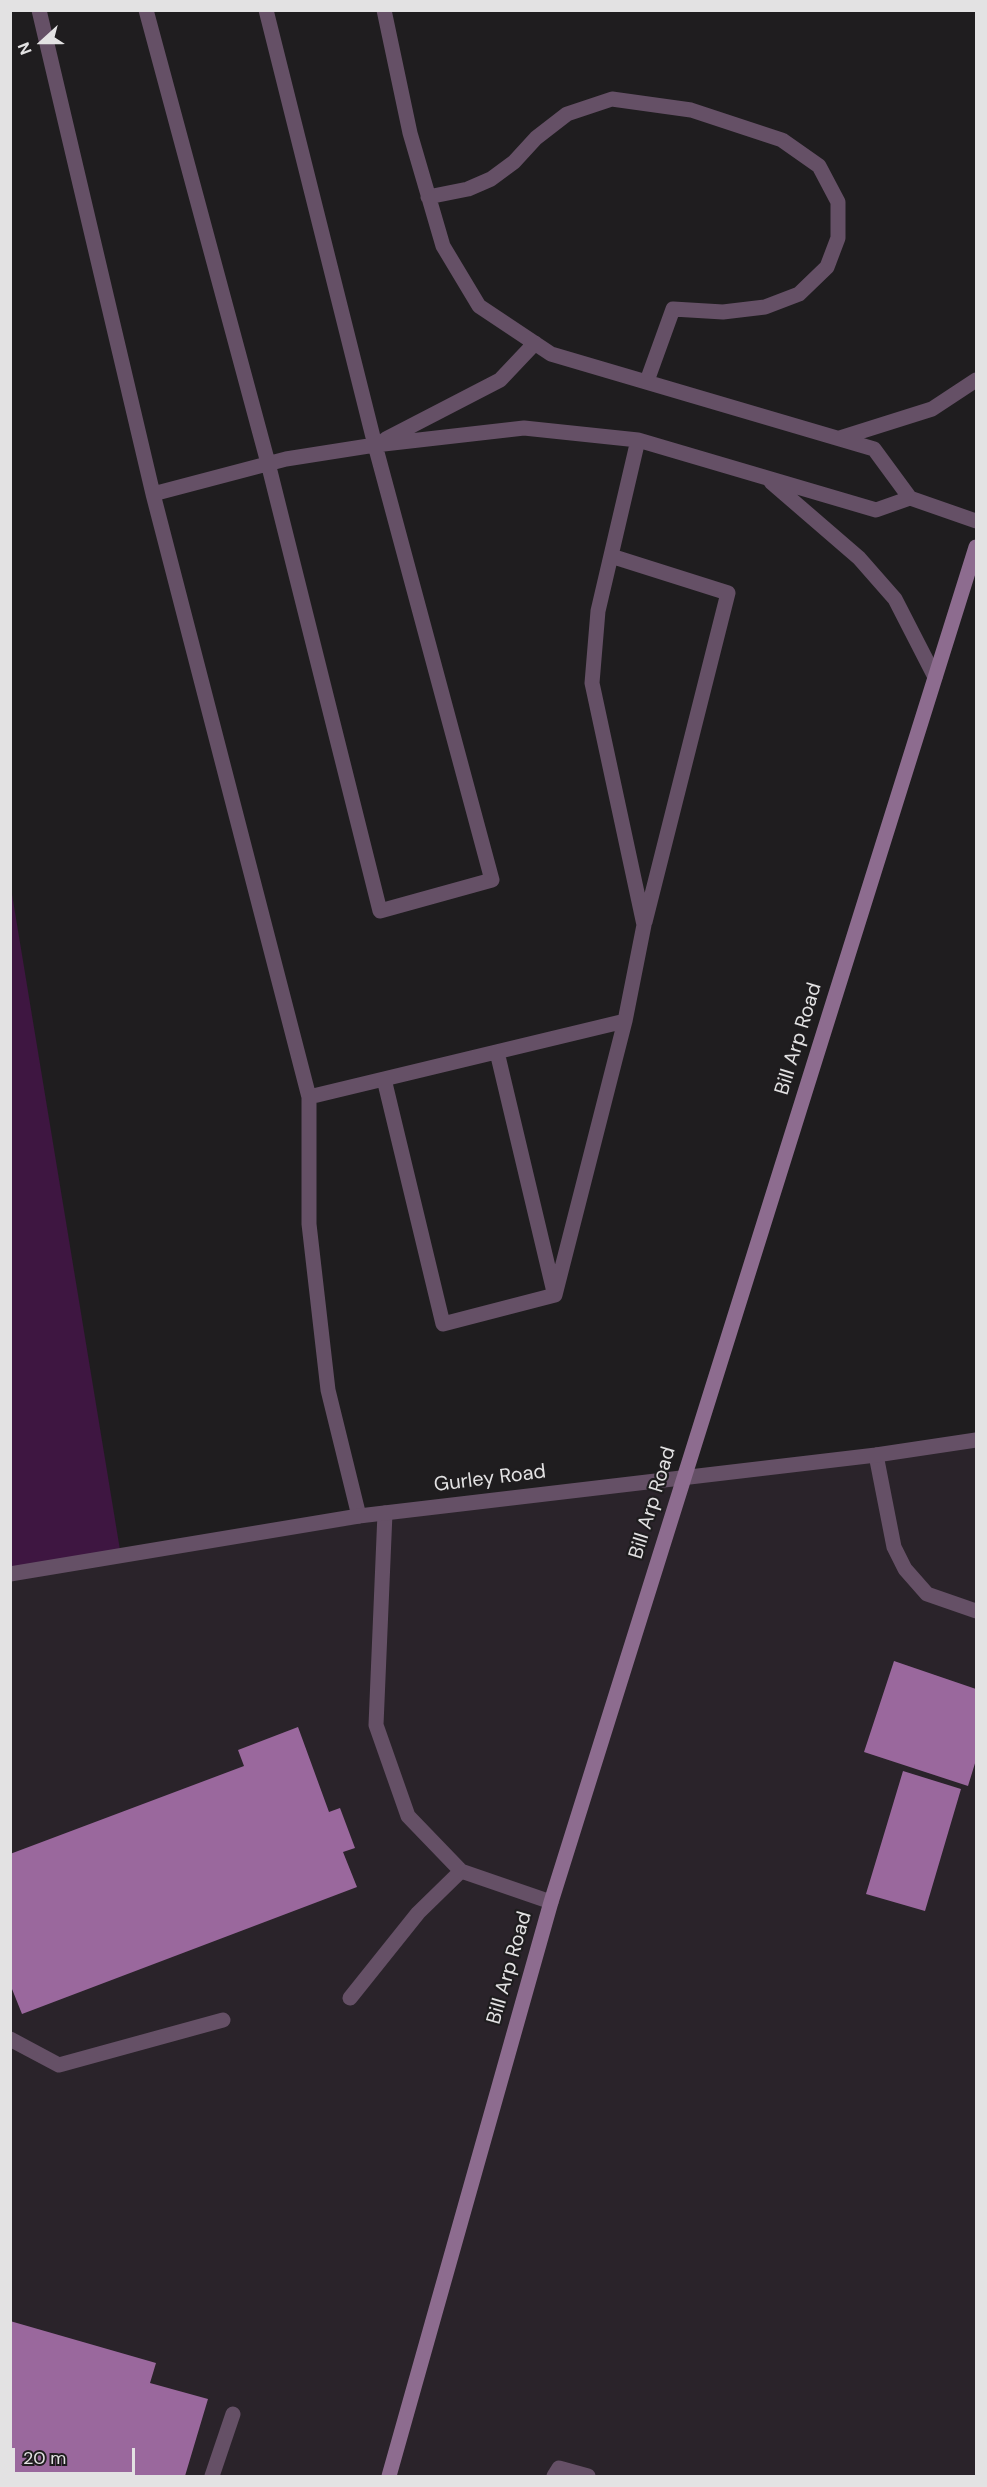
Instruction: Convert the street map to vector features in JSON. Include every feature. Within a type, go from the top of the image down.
[{"type":"main road","name":"Bill Arp Road","points":[[389,2476],[550,1902],[976,547]]},
{"type":"street","points":[[39,10],[153,494],[309,1097],[309,1224],[327,1378],[359,1516]]},
{"type":"street","points":[[146,10],[268,464],[380,911],[492,880],[375,444],[266,10]]},
{"type":"street","points":[[384,10],[410,134],[443,246],[479,306],[551,354],[874,449],[910,498],[976,521]]},
{"type":"street","points":[[428,197],[468,189],[491,178],[514,162],[536,138],[567,114],[612,99],[691,110],[782,140],[819,166],[838,202],[838,238],[827,267],[799,294],[765,307],[723,312],[674,309],[647,381]]},
{"type":"street","points":[[375,444],[500,380],[535,343]]},
{"type":"street","points":[[839,438],[932,409],[976,380]]},
{"type":"street","points":[[153,494],[268,464],[375,444],[524,428],[638,440],[876,510],[910,498]]},
{"type":"street","points":[[638,440],[598,611],[592,683],[644,925]]},
{"type":"street","points":[[766,478],[859,558],[888,591],[935,677]]},
{"type":"street","points":[[555,1295],[625,1021],[644,925],[728,593],[611,556]]},
{"type":"street","points":[[309,1097],[625,1021]]},
{"type":"street","points":[[497,1052],[555,1295]]},
{"type":"street","points":[[384,1079],[443,1324],[555,1295]]},
{"type":"street","name":"Gurley Road","points":[[10,1574],[359,1516],[876,1455],[976,1440]]},
{"type":"street","points":[[876,1455],[894,1547],[905,1569],[927,1594],[976,1611]]},
{"type":"street","points":[[385,1513],[376,1725],[408,1816],[461,1871],[550,1902]]},
{"type":"street","points":[[350,1998],[418,1913],[461,1871]]},
{"type":"street","points":[[10,2039],[59,2065],[223,2020]]},
{"type":"street","points":[[212,2476],[233,2414]]},
{"type":"street","points":[[554,2476],[559,2468],[588,2476]]},
{"type":"shaded area","points":[[10,882],[121,1556],[10,1571]]},
{"type":"shaded area","points":[[976,1440],[976,2476],[11,2476],[11,1574],[121,1556]]},
{"type":"building","points":[[894,1661],[976,1689],[976,1760],[968,1786],[864,1752]]},
{"type":"building","points":[[298,1727],[329,1812],[340,1808],[355,1848],[343,1852],[357,1887],[22,2014],[10,1984],[10,1854],[244,1766],[238,1750]]},
{"type":"building","points":[[903,1771],[961,1789],[925,1911],[866,1894]]},
{"type":"building","points":[[10,2321],[156,2363],[150,2383],[208,2399],[185,2476],[10,2476]]}]
